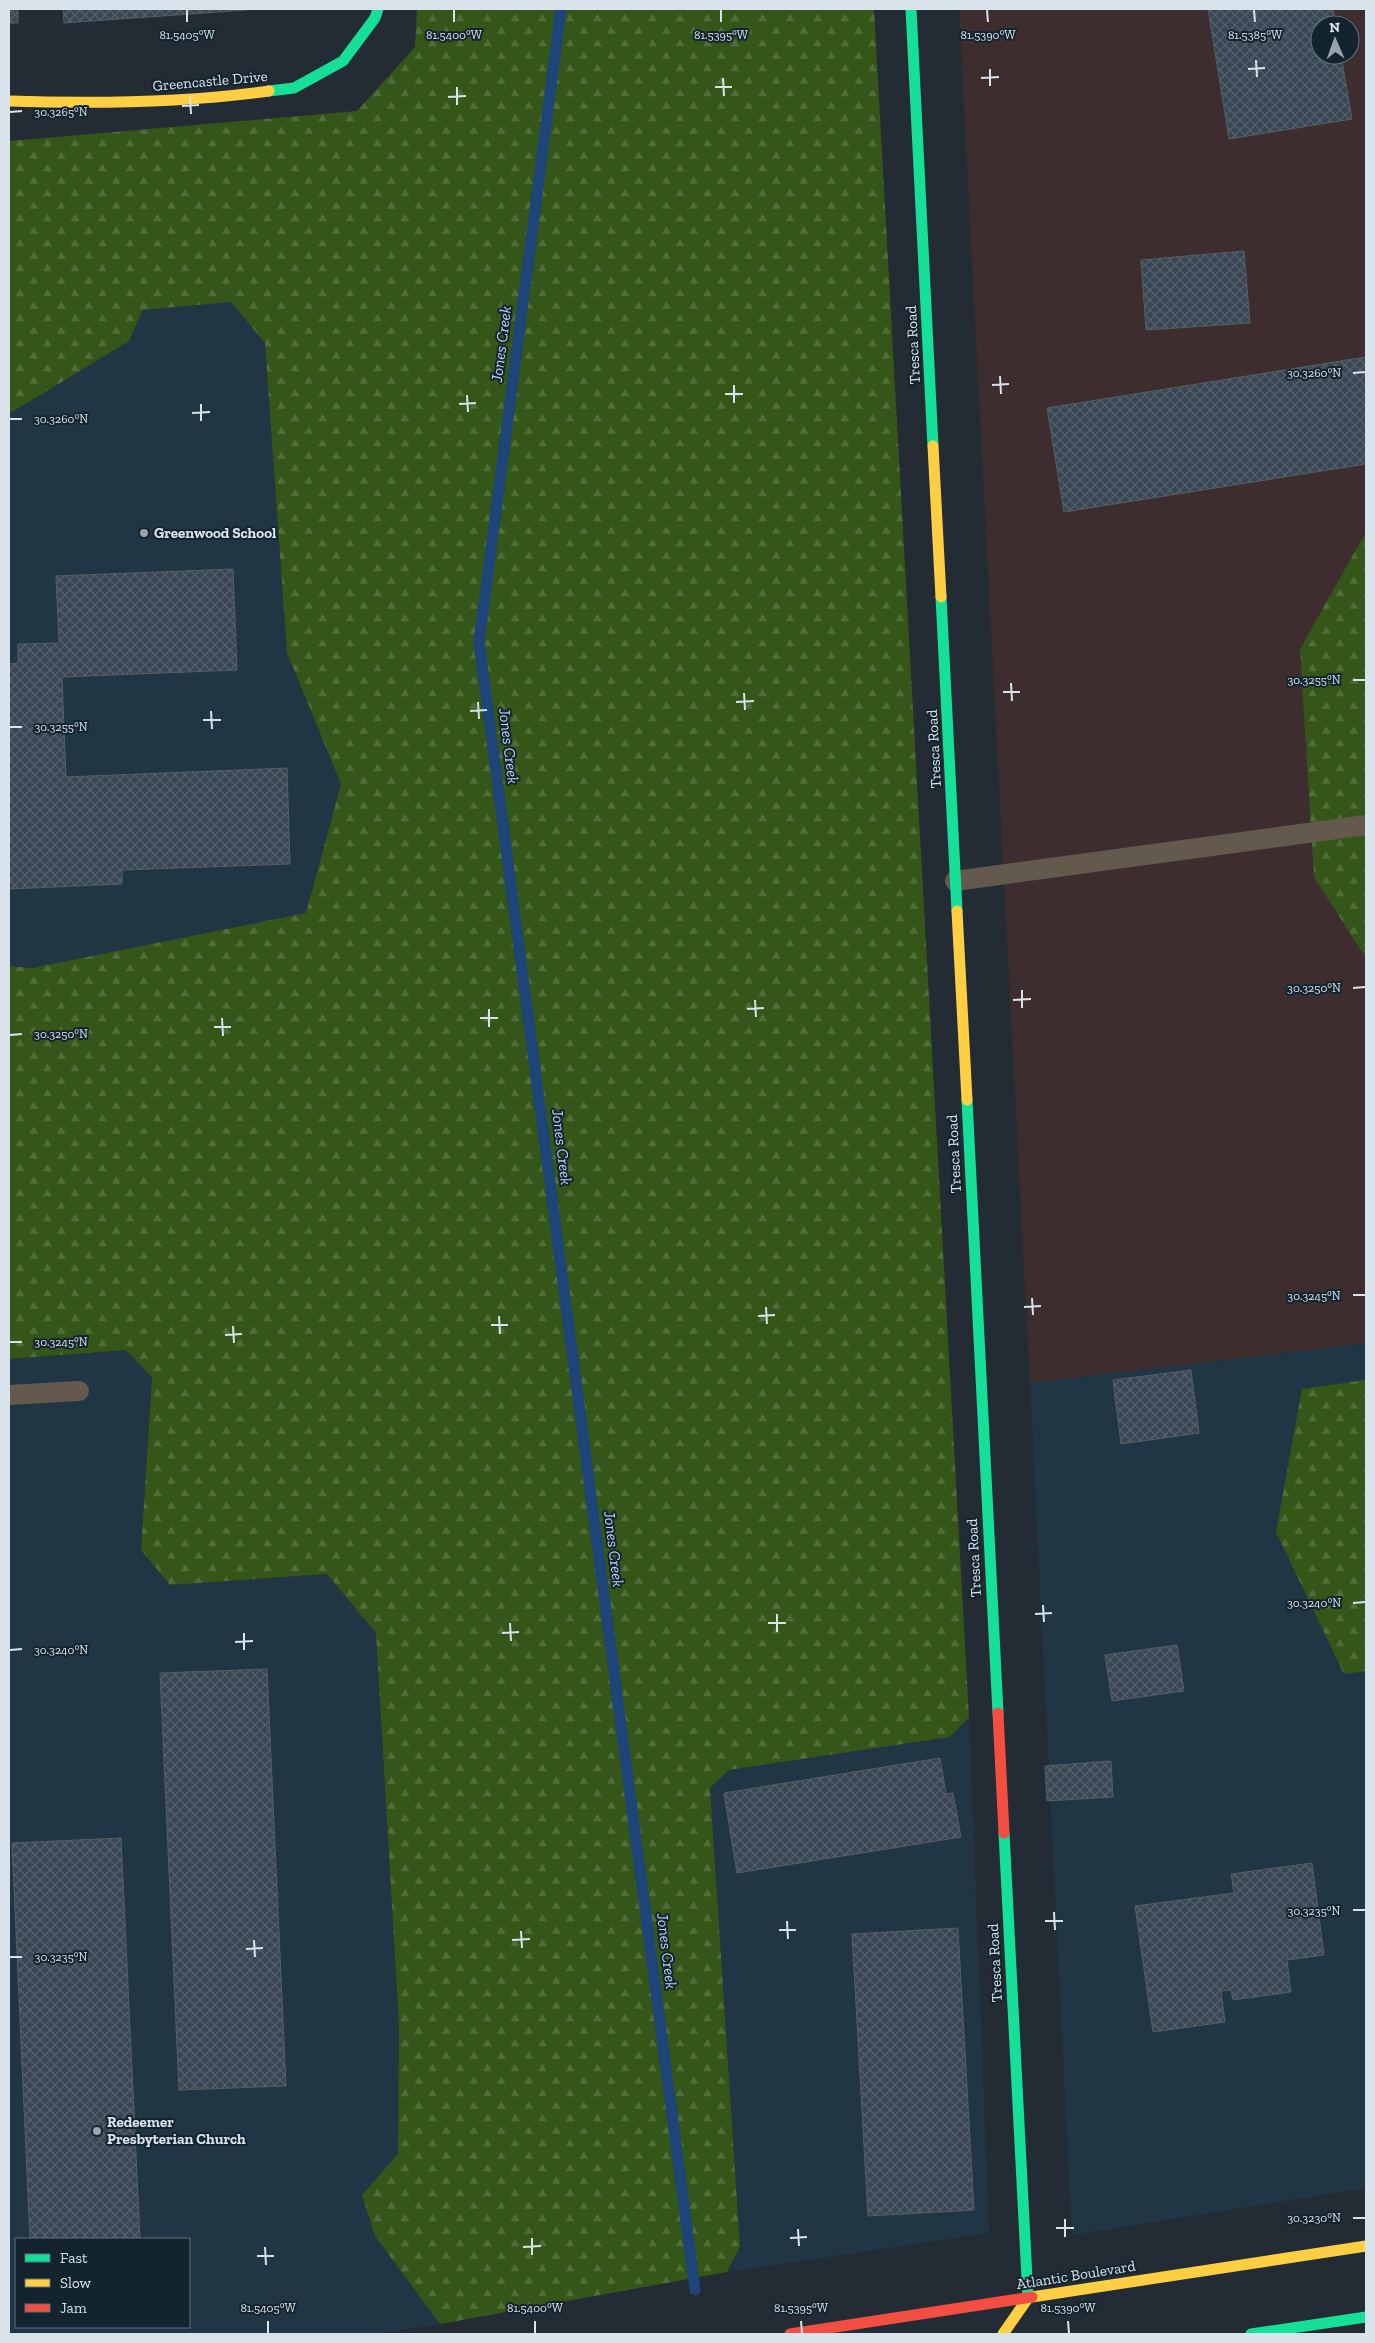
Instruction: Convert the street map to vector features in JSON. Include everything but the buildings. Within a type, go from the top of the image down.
[{"type":"main road","name":"Greencastle Drive","points":[[9,101],[89,104],[241,95],[294,88],[343,61],[375,18],[378,9]]},
{"type":"main road","name":"Tresca Road","points":[[911,9],[1028,2298]]},
{"type":"main road","name":"Atlantic Boulevard","points":[[790,2334],[1366,2246]]},
{"type":"main road","points":[[1002,2334],[1028,2298]]},
{"type":"main road","points":[[1252,2334],[1366,2318]]},
{"type":"lane","points":[[955,881],[1366,825]]},
{"type":"lane","points":[[9,1395],[79,1391]]},
{"type":"shaded area","points":[[959,9],[1366,9],[1366,1343],[1030,1383]]},
{"type":"shaded area","name":"Greenwood School","points":[[231,302],[265,343],[287,653],[341,784],[306,913],[32,968],[9,966],[9,414],[129,341],[143,310]]},
{"type":"shaded area","points":[[1366,1343],[1366,2188],[1072,2235],[1030,1383]]},
{"type":"shaded area","points":[[127,1350],[152,1377],[141,1550],[170,1585],[327,1574],[376,1633],[399,2025],[398,2154],[362,2195],[375,2236],[440,2324],[376,2334],[9,2334],[9,1359]]},
{"type":"shaded area","points":[[969,1717],[989,2233],[727,2272],[740,2247],[710,1788],[729,1770],[950,1737]]},
{"type":"green space","points":[[417,9],[874,9],[969,1717],[950,1737],[729,1770],[710,1788],[740,2247],[727,2272],[440,2324],[375,2236],[362,2195],[398,2154],[399,2025],[376,1633],[327,1574],[170,1585],[141,1550],[152,1377],[126,1350],[9,1359],[9,966],[32,968],[306,913],[341,784],[287,653],[265,343],[231,302],[143,310],[129,341],[9,414],[9,141],[357,111],[415,47]]},
{"type":"green space","points":[[1366,532],[1366,958],[1314,877],[1300,649]]},
{"type":"green space","points":[[1366,1380],[1366,1671],[1344,1674],[1276,1532],[1302,1389]]},
{"type":"waterway","name":"Jones Creek","points":[[561,9],[479,642],[695,2290]]},
{"type":"traffic: fast","points":[[269,91],[294,88],[343,61],[375,18],[378,9]]},
{"type":"traffic: fast","points":[[911,9],[933,446]]},
{"type":"traffic: fast","points":[[941,597],[957,911]]},
{"type":"traffic: fast","points":[[967,1100],[998,1713]]},
{"type":"traffic: fast","points":[[1004,1833],[1028,2298]]},
{"type":"traffic: fast","points":[[1251,2334],[1366,2317]]},
{"type":"traffic: slow","points":[[9,101],[139,102],[269,91]]},
{"type":"traffic: slow","points":[[933,446],[941,597]]},
{"type":"traffic: slow","points":[[957,911],[967,1100]]},
{"type":"traffic: slow","points":[[1032,2297],[1366,2246]]},
{"type":"traffic: slow","points":[[1003,2334],[1028,2298]]},
{"type":"traffic: jam","points":[[998,1713],[1004,1833]]},
{"type":"traffic: jam","points":[[790,2334],[1032,2297]]},
{"type":"place","name":"Greenwood School","points":[[144,533]]},
{"type":"place","name":"Redeemer Presbyterian Church","points":[[97,2131]]}]
